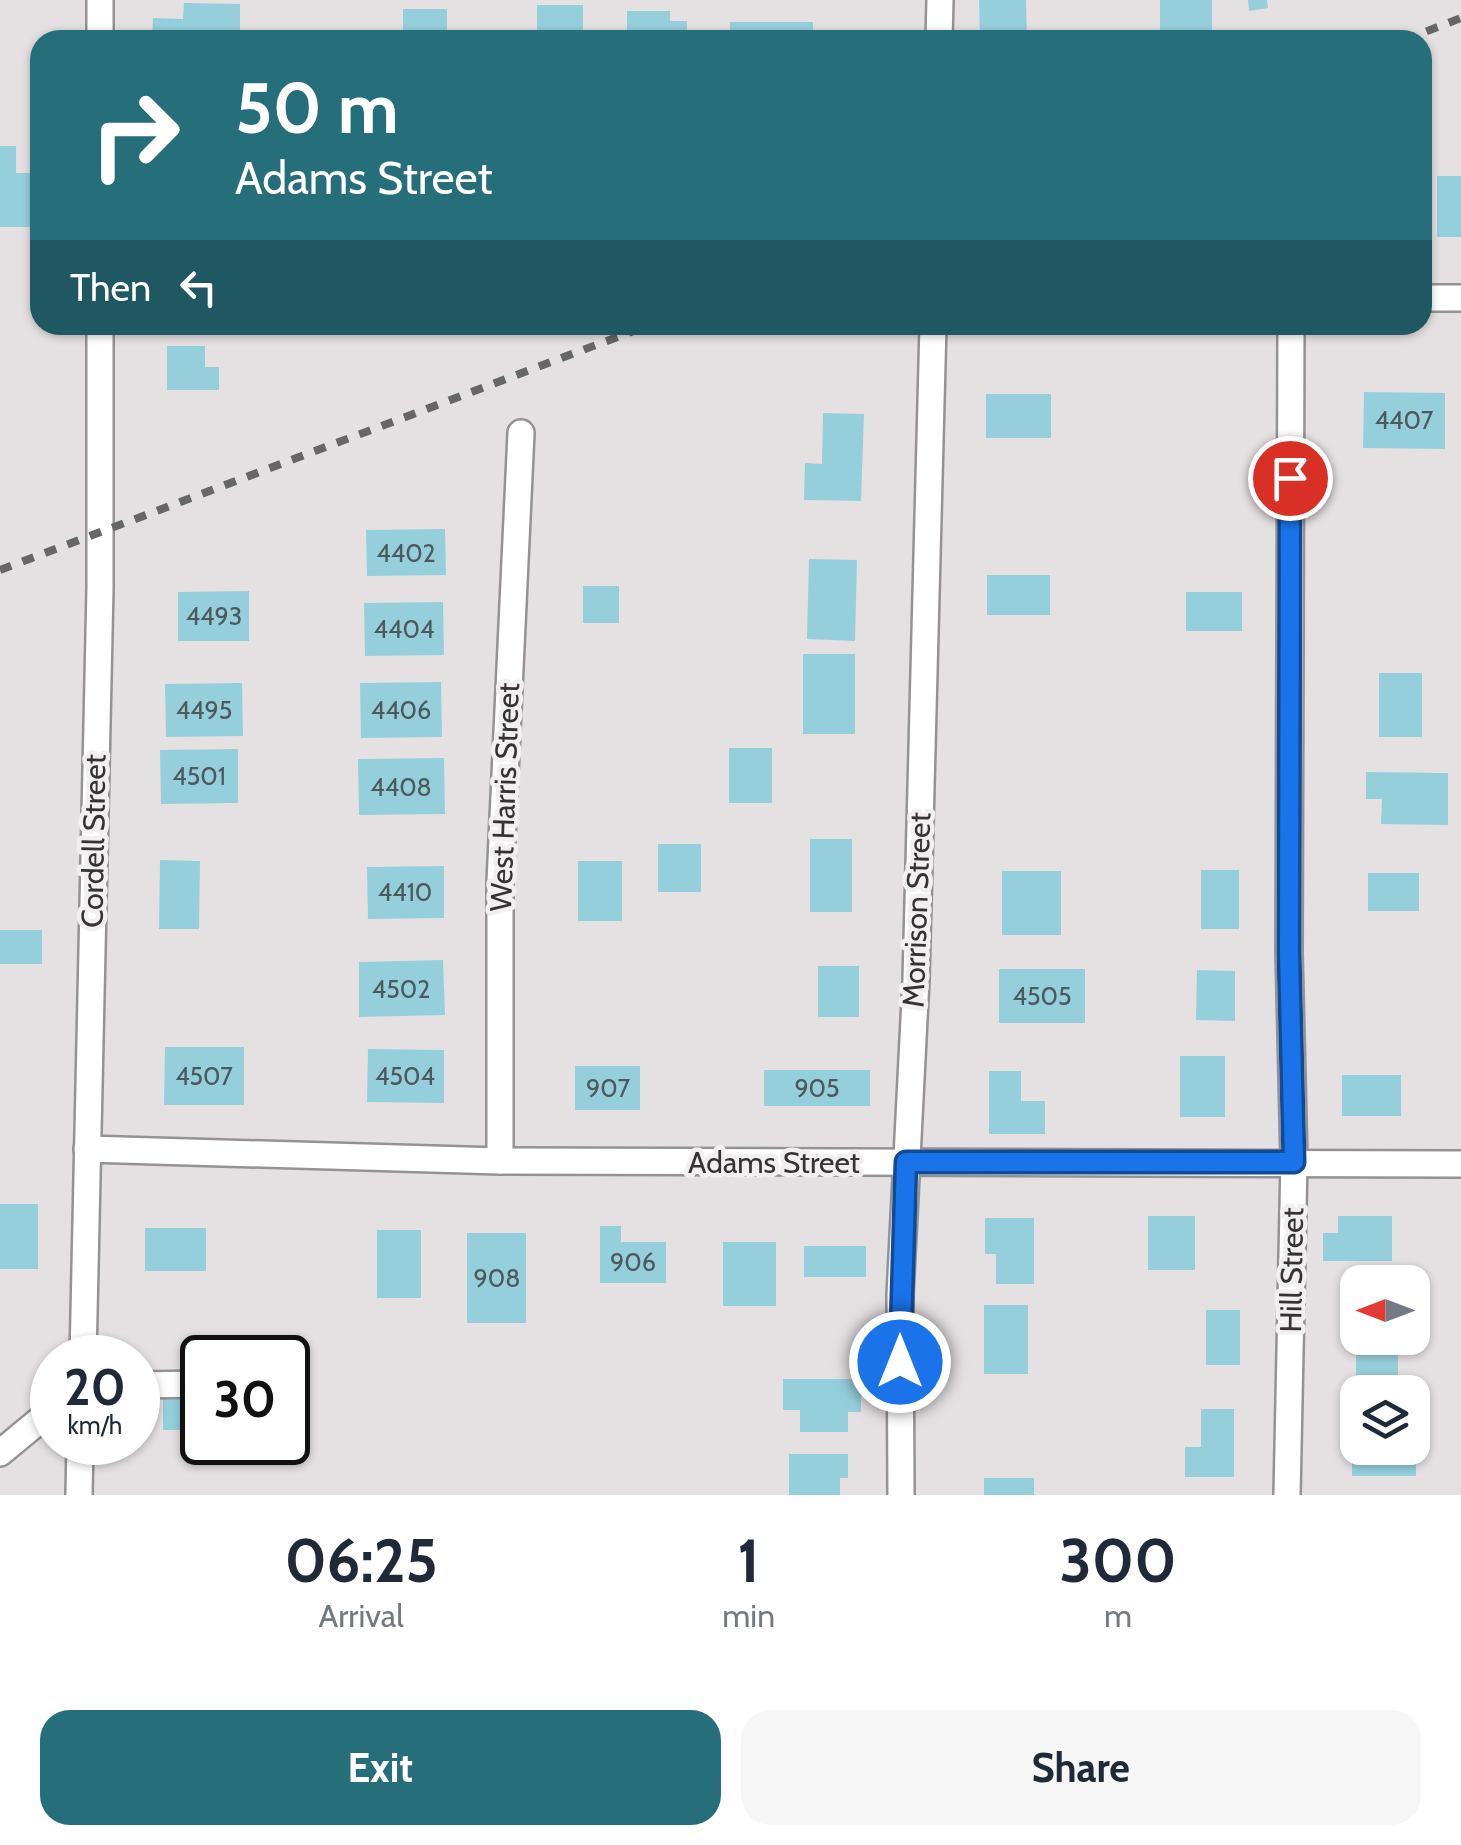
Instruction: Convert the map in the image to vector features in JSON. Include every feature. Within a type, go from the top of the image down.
[{"type":"street","points":[[100,0],[100,30]]},
{"type":"street","points":[[939,30],[940,0]]},
{"type":"street","points":[[1432,298],[1461,298]]},
{"type":"street","name":"Cordell Street","points":[[83,1335],[100,588],[100,335]]},
{"type":"street","name":"Morrison Street","points":[[901,1495],[900,1295],[916,980],[932,335]]},
{"type":"street","name":"Hill Street","points":[[1286,1495],[1294,1162],[1289,952],[1291,335]]},
{"type":"street","name":"West Harris Street","points":[[500,1160],[500,882],[521,433]]},
{"type":"street","name":"Adams Street","points":[[87,1149],[500,1160],[1461,1164]]},
{"type":"street","points":[[0,1452],[30,1428]]},
{"type":"street","points":[[79,1495],[80,1465]]},
{"type":"building","points":[[979,0],[1026,0],[1027,30],[980,30]]},
{"type":"building","points":[[1160,0],[1212,0],[1212,30],[1160,30]]},
{"type":"building","points":[[1248,0],[1267,0],[1268,8],[1249,11]]},
{"type":"building","points":[[184,3],[240,4],[240,30],[152,30],[153,18],[183,19]]},
{"type":"building","points":[[537,5],[583,5],[583,30],[537,30]]},
{"type":"building","points":[[403,9],[447,9],[447,30],[403,30]]},
{"type":"building","points":[[627,11],[670,11],[670,21],[687,21],[687,30],[627,30]]},
{"type":"building","points":[[730,22],[813,22],[813,30],[730,30]]},
{"type":"building","points":[[0,146],[16,146],[16,173],[30,173],[30,227],[0,227]]},
{"type":"building","points":[[1437,176],[1461,176],[1461,237],[1437,237]]},
{"type":"building","points":[[167,346],[205,346],[205,367],[219,367],[219,390],[167,390]]},
{"type":"building","points":[[1364,392],[1445,393],[1445,449],[1363,448]]},
{"type":"building","points":[[986,394],[1051,394],[1051,438],[986,438]]},
{"type":"building","points":[[823,413],[864,414],[861,501],[804,500],[805,463],[822,464]]},
{"type":"building","points":[[445,529],[446,575],[367,576],[366,530]]},
{"type":"building","points":[[809,559],[857,560],[855,641],[807,639]]},
{"type":"building","points":[[987,575],[1050,575],[1050,615],[987,615]]},
{"type":"building","points":[[583,586],[619,586],[619,623],[583,623]]},
{"type":"building","points":[[249,591],[249,641],[178,641],[178,592]]},
{"type":"building","points":[[1186,592],[1242,592],[1242,631],[1186,631]]},
{"type":"building","points":[[443,602],[444,655],[365,656],[364,603]]},
{"type":"building","points":[[803,654],[855,654],[855,734],[803,734]]},
{"type":"building","points":[[1379,673],[1422,673],[1422,737],[1379,737]]},
{"type":"building","points":[[441,682],[442,737],[361,738],[360,683]]},
{"type":"building","points":[[242,683],[243,736],[166,737],[165,684]]},
{"type":"building","points":[[729,748],[772,748],[772,803],[729,803]]},
{"type":"building","points":[[238,749],[238,803],[161,804],[160,750]]},
{"type":"building","points":[[444,758],[445,814],[359,815],[358,759]]},
{"type":"building","points":[[1366,772],[1448,773],[1448,825],[1381,824],[1382,799],[1366,799]]},
{"type":"building","points":[[810,839],[852,839],[852,912],[810,912]]},
{"type":"building","points":[[658,844],[701,844],[701,892],[658,892]]},
{"type":"building","points":[[160,860],[200,861],[199,929],[159,929]]},
{"type":"building","points":[[578,861],[622,861],[622,921],[578,921]]},
{"type":"building","points":[[444,866],[444,918],[368,919],[367,867]]},
{"type":"building","points":[[1201,870],[1239,870],[1239,929],[1201,929]]},
{"type":"building","points":[[1002,871],[1061,871],[1061,935],[1002,935]]},
{"type":"building","points":[[1368,873],[1419,873],[1419,911],[1368,911]]},
{"type":"building","points":[[0,930],[42,930],[42,964],[0,964]]},
{"type":"building","points":[[443,960],[445,1015],[359,1017],[359,962]]},
{"type":"building","points":[[818,966],[859,966],[859,1017],[818,1017]]},
{"type":"building","points":[[999,969],[1085,969],[1085,1023],[999,1023]]},
{"type":"building","points":[[1197,970],[1235,971],[1235,1021],[1196,1020]]},
{"type":"building","points":[[165,1047],[244,1047],[244,1105],[164,1105]]},
{"type":"building","points":[[368,1049],[444,1050],[444,1103],[367,1102]]},
{"type":"building","points":[[1180,1056],[1225,1056],[1225,1117],[1180,1117]]},
{"type":"building","points":[[575,1066],[640,1066],[640,1110],[575,1110]]},
{"type":"building","points":[[764,1070],[870,1070],[870,1106],[764,1106]]},
{"type":"building","points":[[989,1071],[1021,1071],[1021,1101],[1045,1101],[1045,1134],[989,1134]]},
{"type":"building","points":[[1342,1075],[1401,1075],[1401,1116],[1342,1116]]},
{"type":"building","points":[[0,1204],[38,1204],[38,1269],[0,1269]]},
{"type":"building","points":[[1148,1216],[1195,1216],[1195,1270],[1148,1270]]},
{"type":"building","points":[[1338,1216],[1392,1216],[1392,1261],[1323,1261],[1323,1233],[1338,1233]]},
{"type":"building","points":[[985,1218],[1034,1218],[1034,1284],[996,1284],[996,1254],[985,1254]]},
{"type":"building","points":[[600,1226],[621,1226],[621,1242],[666,1242],[666,1283],[600,1283]]},
{"type":"building","points":[[145,1228],[206,1228],[206,1271],[145,1271]]},
{"type":"building","points":[[377,1230],[421,1230],[421,1298],[377,1298]]},
{"type":"building","points":[[467,1233],[526,1233],[526,1323],[467,1323]]},
{"type":"building","points":[[723,1242],[776,1242],[776,1306],[723,1306]]},
{"type":"building","points":[[804,1246],[866,1246],[866,1277],[804,1277]]},
{"type":"building","points":[[984,1305],[1028,1305],[1028,1374],[984,1374]]},
{"type":"building","points":[[1206,1310],[1240,1310],[1240,1365],[1206,1365]]},
{"type":"building","points":[[1356,1355],[1398,1355],[1398,1375],[1356,1375]]},
{"type":"building","points":[[783,1379],[861,1379],[861,1412],[848,1412],[848,1432],[800,1432],[800,1410],[783,1410]]},
{"type":"building","points":[[163,1390],[180,1390],[180,1430],[163,1430]]},
{"type":"building","points":[[1201,1409],[1234,1409],[1234,1477],[1185,1477],[1185,1447],[1201,1447]]},
{"type":"building","points":[[789,1454],[848,1454],[848,1478],[840,1478],[840,1495],[789,1495]]},
{"type":"building","points":[[1352,1465],[1416,1465],[1416,1476],[1352,1476]]},
{"type":"building","points":[[984,1478],[1034,1478],[1034,1495],[984,1495]]},
{"type":"railway","points":[[1430,30],[1461,18]]},
{"type":"railway","points":[[0,570],[623,335]]},
{"type":"route","points":[[900,1362],[906,1162],[1294,1162],[1289,952],[1290,478]]}]
